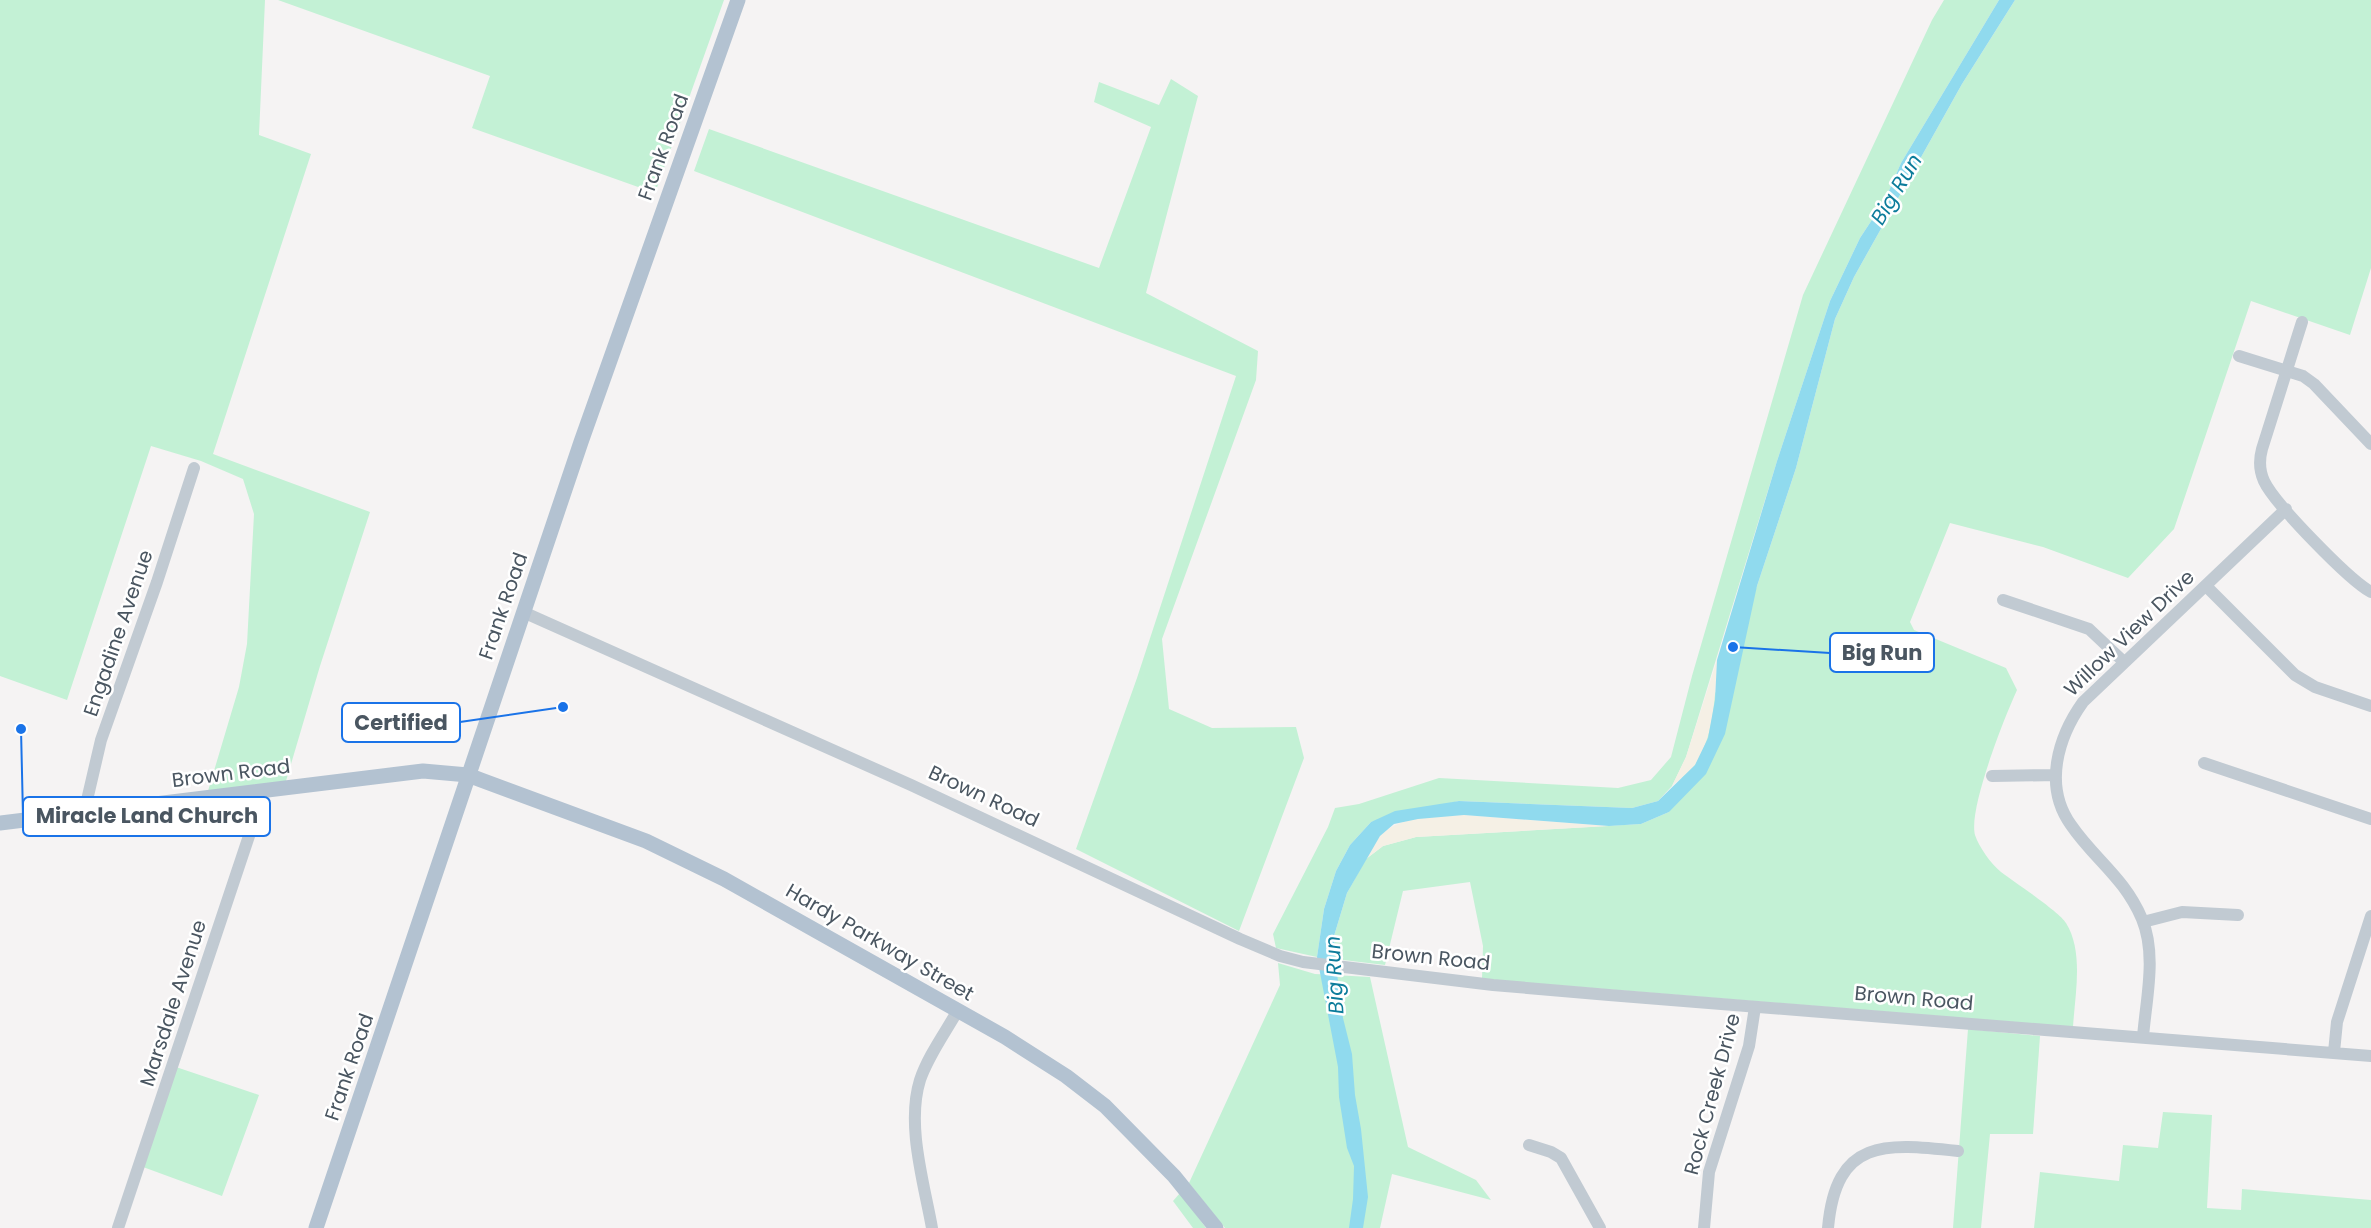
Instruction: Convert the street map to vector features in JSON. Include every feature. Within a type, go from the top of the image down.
[{"type":"main road","name":"Frank Road","points":[[316,1228],[606,370],[738,0]]},
{"type":"main road","name":"Brown Road","points":[[0,823],[423,771],[468,776]]},
{"type":"main road","name":"Hardy Parkway Street","points":[[468,776],[614,829],[686,860],[797,918],[1038,1057],[1105,1106],[1174,1176],[1216,1228]]},
{"type":"street","points":[[2302,322],[2259,461],[2265,483],[2286,509],[2338,566],[2371,592]]},
{"type":"street","points":[[2239,356],[2303,376],[2314,384],[2371,444]]},
{"type":"street","name":"Engadine Avenue","points":[[84,813],[101,740],[158,582],[194,468]]},
{"type":"street","name":"Willow View Drive","points":[[2143,1037],[2149,949],[2143,922],[2130,894],[2069,823],[2058,793],[2056,775],[2058,752],[2072,717],[2083,702],[2286,509]]},
{"type":"street","points":[[2206,586],[2295,675],[2315,687],[2371,706]]},
{"type":"street","points":[[2002,600],[2089,629],[2124,662]]},
{"type":"street","name":"Brown Road","points":[[523,612],[921,789],[1260,948],[1280,956],[1316,965],[1493,985],[2371,1056]]},
{"type":"street","points":[[2204,763],[2371,819]]},
{"type":"street","points":[[1992,776],[2056,775]]},
{"type":"street","name":"Marsdale Avenue","points":[[118,1228],[264,791]]},
{"type":"street","points":[[2143,922],[2182,912],[2238,915]]},
{"type":"street","points":[[2334,1052],[2337,1022],[2371,916]]},
{"type":"street","name":"Rock Creek Drive","points":[[1704,1228],[1710,1172],[1749,1046],[1755,1006]]},
{"type":"street","points":[[932,1228],[916,1136],[916,1098],[927,1064],[958,1010]]},
{"type":"street","points":[[1529,1145],[1561,1158],[1600,1228]]},
{"type":"street","points":[[1828,1228],[1832,1197],[1839,1179],[1851,1165],[1866,1154],[1883,1147],[1902,1146],[1958,1151]]},
{"type":"green space","points":[[0,0],[265,0],[259,135],[311,154],[213,454],[370,512],[320,666],[286,781],[208,791],[239,687],[247,644],[254,514],[243,479],[201,461],[151,446],[67,700],[0,676]]},
{"type":"green space","points":[[278,0],[724,0],[655,193],[472,128],[490,76]]},
{"type":"green space","points":[[1944,0],[1999,0],[1901,163],[1885,200],[1860,238],[1830,301],[1777,461],[1686,757],[1672,786],[1658,801],[1632,808],[1459,801],[1371,822],[1350,845],[1336,871],[1324,909],[1317,957],[1276,948],[1273,934],[1328,827],[1335,808],[1359,804],[1439,778],[1618,788],[1651,780],[1671,757],[1692,676],[1803,295],[1932,20]]},
{"type":"green space","points":[[2015,0],[2371,0],[2371,268],[2350,335],[2251,301],[2174,529],[2128,578],[2043,547],[1950,523],[1910,622],[1914,630],[2006,668],[2017,690],[2004,720],[1982,785],[1974,822],[1975,835],[1982,850],[1997,869],[2062,918],[2072,934],[2077,960],[2073,1027],[1482,979],[1483,946],[1470,882],[1403,891],[1385,965],[1335,959],[1334,936],[1347,893],[1366,859],[1383,846],[1416,837],[1641,824],[1669,812],[1757,586],[1796,468],[1835,319],[1854,277],[1962,84]]},
{"type":"green space","points":[[1171,79],[1198,96],[1146,293],[1258,351],[1256,380],[1162,639],[1169,709],[1212,728],[1296,727],[1304,758],[1239,931],[1076,849],[1137,678],[1236,376],[694,171],[709,129],[1099,268],[1151,127],[1094,102],[1099,82],[1159,105]]},
{"type":"green space","points":[[1278,963],[1315,974],[1370,977],[1408,1147],[1476,1180],[1491,1200],[1392,1174],[1380,1228],[1225,1228],[1189,1183],[1280,985]]},
{"type":"green space","points":[[1968,1029],[2040,1036],[2033,1134],[1990,1134],[1981,1228],[1953,1228]]},
{"type":"green space","points":[[176,1067],[259,1095],[222,1196],[143,1167]]},
{"type":"green space","points":[[2163,1112],[2212,1115],[2207,1208],[2241,1210],[2242,1189],[2371,1200],[2371,1228],[2034,1228],[2040,1172],[2119,1181],[2123,1145],[2158,1148]]},
{"type":"green space","points":[[1180,1193],[1206,1228],[1193,1228],[1173,1201]]},
{"type":"sand","points":[[1717,660],[1713,713],[1707,739],[1696,764],[1672,786],[1686,757]]},
{"type":"sand","points":[[1464,815],[1609,826],[1416,837],[1383,846],[1366,859],[1375,843],[1389,828],[1420,818]]},
{"type":"water","points":[[1999,0],[2015,0],[1962,84],[1854,277],[1835,319],[1796,468],[1757,586],[1725,734],[1706,774],[1669,812],[1641,824],[1609,826],[1464,815],[1418,819],[1394,824],[1380,836],[1347,893],[1334,936],[1335,959],[1343,1018],[1352,1054],[1368,1197],[1363,1228],[1349,1228],[1354,1166],[1347,1148],[1339,1097],[1338,1067],[1317,957],[1324,909],[1336,871],[1350,845],[1371,822],[1395,811],[1459,801],[1632,808],[1658,801],[1695,765],[1708,738],[1715,700],[1717,660],[1777,461],[1830,301],[1860,238],[1885,200],[1901,163]]},
{"type":"place","name":"Big Run","points":[[1733,647]]},
{"type":"place","name":"Certified","points":[[563,707]]},
{"type":"place","name":"Miracle Land Church","points":[[21,729]]}]
